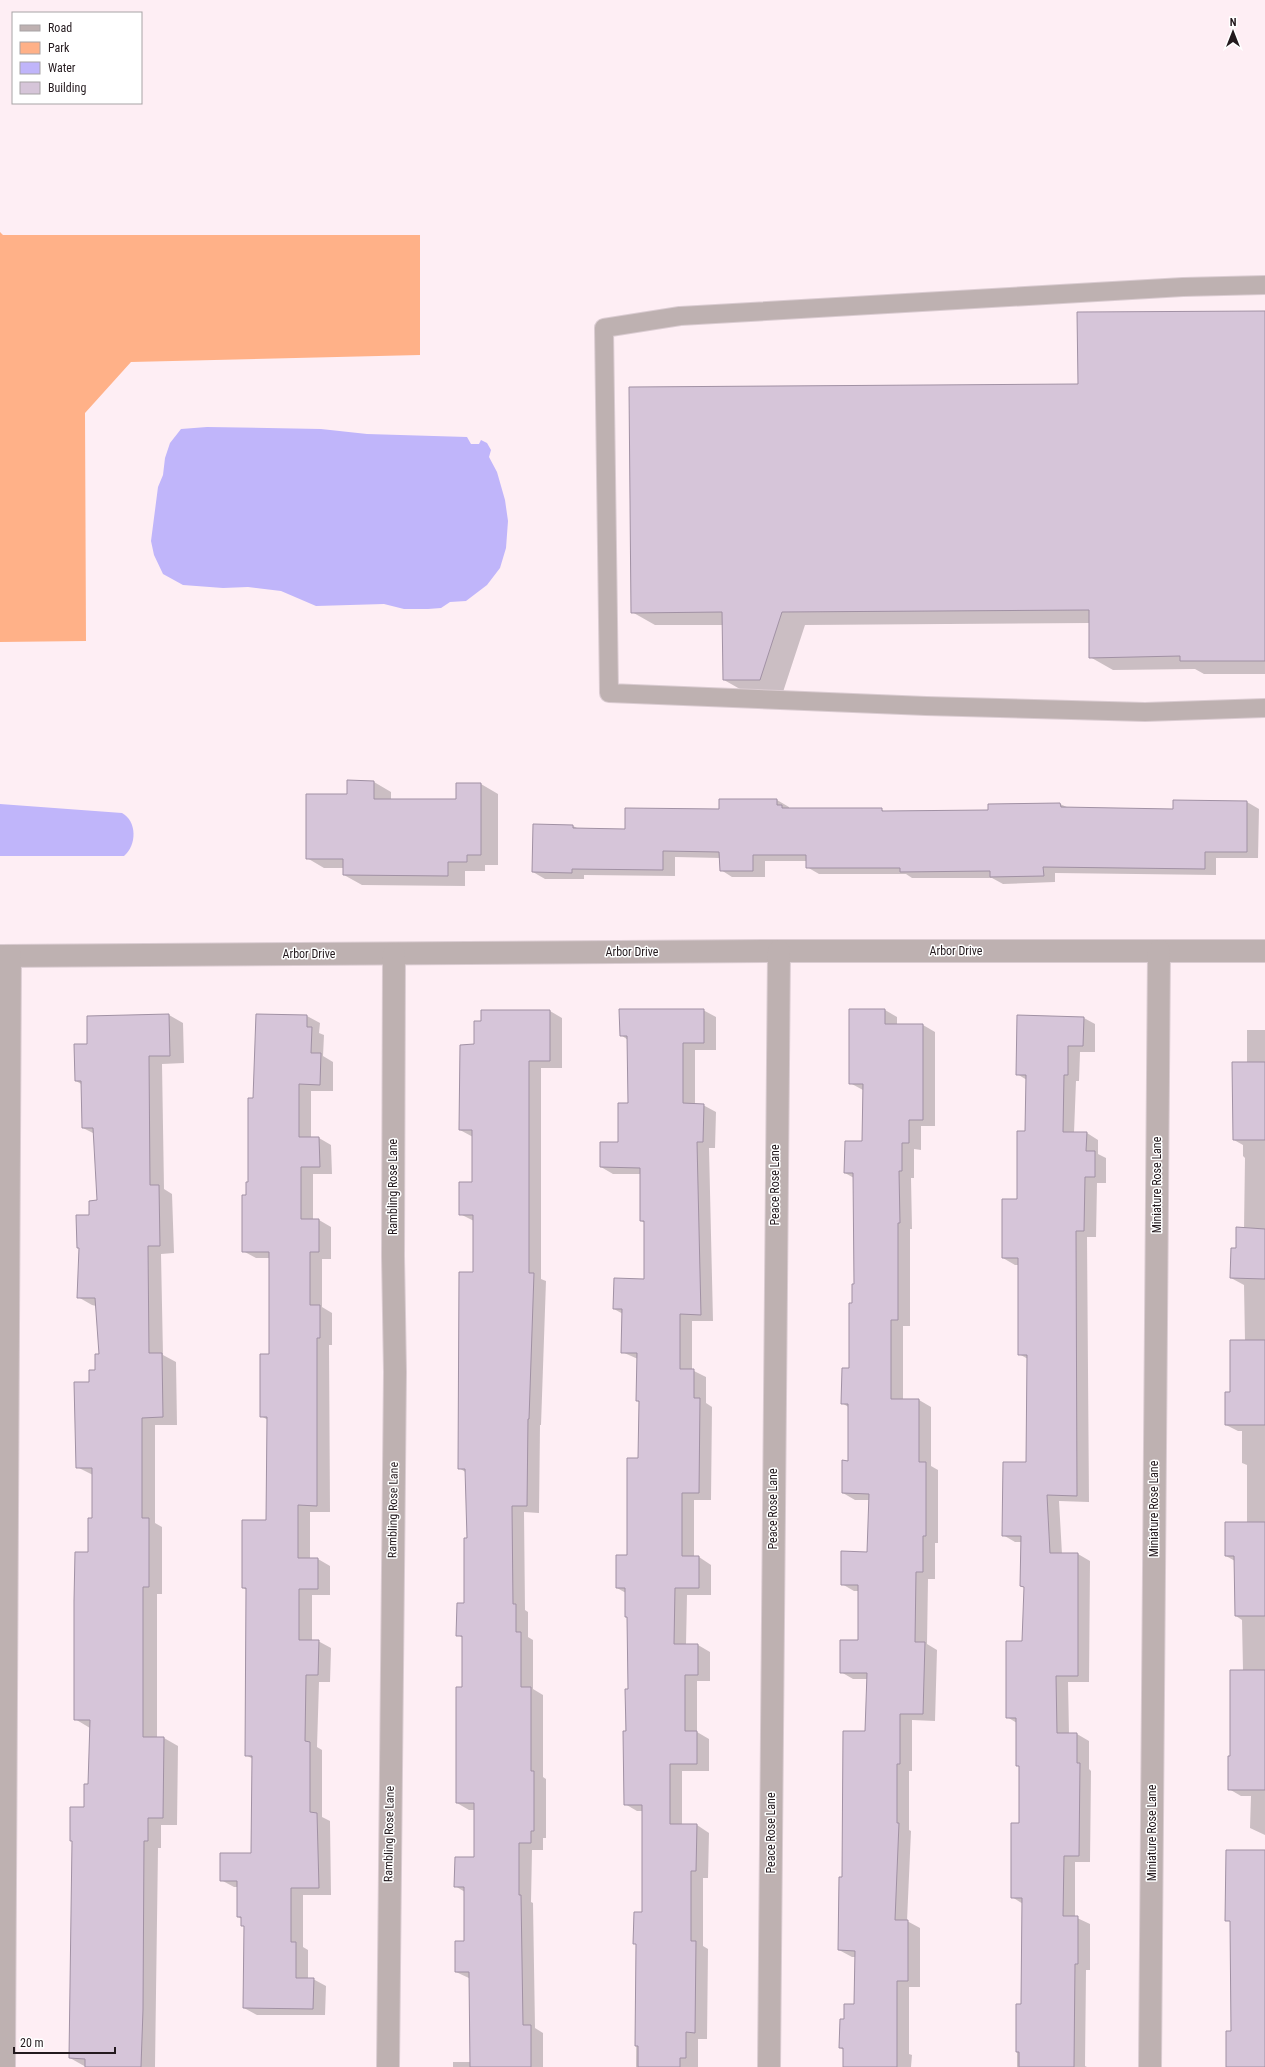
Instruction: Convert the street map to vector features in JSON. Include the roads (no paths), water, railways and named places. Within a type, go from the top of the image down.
[{"type":"street","name":"Arbor Drive","points":[[5,956],[779,951],[1265,951]]},
{"type":"street","name":"Peace Rose Lane","points":[[769,2067],[779,951]]},
{"type":"street","name":"Miniature Rose Lane","points":[[1150,2067],[1159,951]]},
{"type":"street","name":"Rambling Rose Lane","points":[[388,2067],[394,1372],[394,954]]},
{"type":"street","points":[[4,2067],[5,956]]},
{"type":"lane","points":[[1265,285],[1183,287],[680,316],[604,328],[609,693],[926,706],[1145,712],[1265,708]]},
{"type":"water","points":[[207,427],[321,429],[367,434],[467,437],[471,444],[479,444],[481,440],[487,443],[491,450],[489,457],[497,472],[505,500],[508,521],[506,548],[500,568],[487,585],[466,601],[450,602],[441,608],[428,609],[404,609],[384,604],[316,606],[281,591],[248,587],[223,588],[183,585],[163,574],[154,555],[151,541],[158,487],[163,475],[165,458],[170,443],[181,429]]},
{"type":"water","points":[[0,804],[122,813],[127,817],[133,827],[133,840],[124,856],[0,856]]}]
